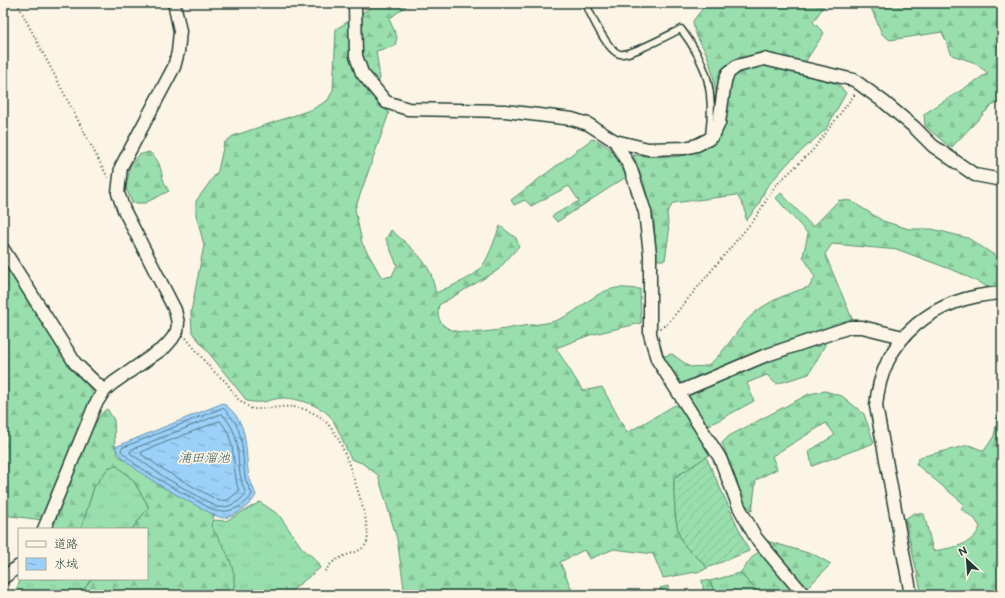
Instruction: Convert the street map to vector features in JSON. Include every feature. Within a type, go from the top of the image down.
[{"type":"street","points":[[44,528],[76,448],[95,405],[104,391],[165,347],[177,331],[178,322],[175,310],[124,210],[118,193],[121,167],[174,67],[180,40],[180,32],[174,3]]},
{"type":"street","points":[[355,3],[356,56],[362,73],[386,102],[408,108],[505,111],[572,119],[588,124],[615,141],[648,149],[685,148],[709,140],[714,134],[719,123],[725,81],[728,73],[737,66],[764,59],[854,80],[908,122],[933,146],[975,175],[1002,180]]},
{"type":"street","points":[[615,141],[630,168],[645,212],[650,254],[650,334],[657,359],[720,458],[739,507],[756,538],[804,595]]},
{"type":"street","points":[[3,249],[74,363],[104,391]]},
{"type":"street","points":[[911,595],[876,406],[877,394],[887,362],[903,336],[923,319],[939,308],[959,300],[1002,293]]},
{"type":"street","points":[[679,392],[764,356],[850,327],[862,327],[903,336]]},
{"type":"street","points":[[3,578],[18,567]]},
{"type":"lane","points":[[586,3],[590,14],[613,50],[621,54],[630,53],[681,28],[690,41],[711,88],[711,120],[709,140]]},
{"type":"path","points":[[17,3],[103,169],[110,181],[118,185]]},
{"type":"path","points":[[650,334],[666,324],[672,318],[756,216],[775,186],[812,151],[861,86]]},
{"type":"path","points":[[177,331],[189,340],[212,370],[226,382],[238,399],[252,409],[293,405],[305,409],[318,415],[331,428],[338,439],[365,513],[368,537],[367,543],[358,551],[338,558],[324,572]]},
{"type":"green space","points":[[378,3],[410,3],[389,19],[397,37],[395,46],[376,51],[380,78],[373,96],[389,113],[355,209],[362,243],[382,278],[392,276],[397,265],[386,239],[391,230],[414,250],[428,267],[436,293],[464,281],[478,271],[488,256],[500,226],[516,238],[519,246],[498,270],[439,305],[439,318],[445,326],[456,331],[485,332],[551,322],[567,316],[593,297],[608,290],[616,288],[640,289],[641,323],[590,335],[556,348],[583,391],[602,387],[627,433],[675,405],[686,411],[711,454],[674,478],[675,512],[680,537],[686,547],[702,561],[707,568],[702,571],[663,578],[653,554],[614,549],[589,559],[584,550],[560,562],[574,595],[400,595],[404,588],[397,539],[378,475],[362,463],[351,459],[332,418],[320,408],[289,398],[258,402],[247,401],[192,332],[191,312],[204,245],[196,215],[196,201],[218,171],[224,143],[233,136],[313,109],[328,100],[333,90],[336,29]]},
{"type":"green space","points":[[707,3],[826,3],[813,22],[824,33],[807,59],[800,74],[838,84],[846,93],[826,129],[789,162],[766,188],[758,206],[746,221],[745,208],[737,195],[673,203],[667,213],[669,233],[665,260],[656,260],[654,221],[644,183],[633,155],[674,157],[692,153],[713,144],[717,123],[717,100],[715,87],[707,55],[696,35],[693,21]]},
{"type":"green space","points":[[869,3],[1002,3],[1002,101],[991,106],[951,148],[925,126],[924,114],[988,73],[973,62],[952,55],[942,32],[890,40],[882,34]]},
{"type":"green space","points":[[592,139],[610,149],[621,164],[626,177],[557,222],[552,216],[579,201],[569,186],[531,206],[525,200],[514,205],[511,200]]},
{"type":"green space","points":[[149,152],[157,161],[163,180],[169,191],[145,203],[132,203],[126,188],[130,166],[139,155]]},
{"type":"green space","points":[[781,193],[813,227],[839,200],[851,201],[883,221],[909,229],[932,229],[968,238],[1002,260],[1002,286],[988,287],[958,272],[899,250],[832,244],[825,254],[853,321],[824,331],[825,345],[809,374],[776,384],[767,375],[747,383],[754,401],[708,426],[665,363],[664,356],[672,354],[690,367],[705,366],[711,363],[723,351],[746,321],[757,311],[778,298],[809,287],[815,277],[803,256],[808,234],[776,198]]},
{"type":"green space","points":[[3,256],[42,321],[70,363],[93,393],[43,520],[3,515]]},
{"type":"green space","points":[[825,391],[842,396],[864,414],[874,443],[812,466],[809,451],[835,435],[826,423],[772,456],[777,469],[756,480],[752,511],[745,504],[722,443],[729,436],[809,394]]},
{"type":"green space","points":[[107,409],[114,420],[115,447],[118,455],[159,485],[214,515],[211,526],[225,550],[232,568],[234,586],[232,595],[74,595],[85,588],[90,580],[148,580],[148,528],[133,528],[149,507],[133,480],[117,466],[109,467],[94,487],[81,528],[53,528],[85,445],[101,415]]},
{"type":"green space","points":[[1002,409],[1002,595],[922,595],[905,519],[914,513],[924,514],[933,551],[954,547],[967,542],[977,533],[980,527],[975,519],[961,509],[964,504],[916,464],[920,457],[969,445],[984,451],[994,436],[998,416]]},
{"type":"green space","points":[[706,457],[749,551],[707,568],[702,561],[688,550],[680,537],[676,521],[674,485],[674,478]]},
{"type":"green space","points":[[117,466],[133,480],[149,507],[133,528],[81,528],[94,487],[109,467]]},
{"type":"green space","points":[[260,502],[279,515],[302,548],[315,559],[320,568],[286,595],[232,595],[236,584],[211,526],[213,520],[226,521]]},
{"type":"green space","points":[[767,541],[815,555],[831,564],[806,589]]},
{"type":"green space","points":[[761,551],[798,595],[761,595],[740,573],[754,555]]},
{"type":"green space","points":[[740,573],[761,595],[716,595],[710,581]]},
{"type":"green space","points":[[21,580],[90,580],[85,588],[74,595],[20,595],[16,590]]},
{"type":"green space","points":[[702,580],[710,581],[716,595],[704,595]]},
{"type":"green space","points":[[668,586],[669,595],[660,595],[660,588]]},
{"type":"water","name":"浦田溜池","points":[[223,403],[232,411],[242,428],[245,437],[249,477],[256,495],[247,506],[238,513],[224,518],[214,515],[159,485],[132,466],[121,456],[115,447]]}]
